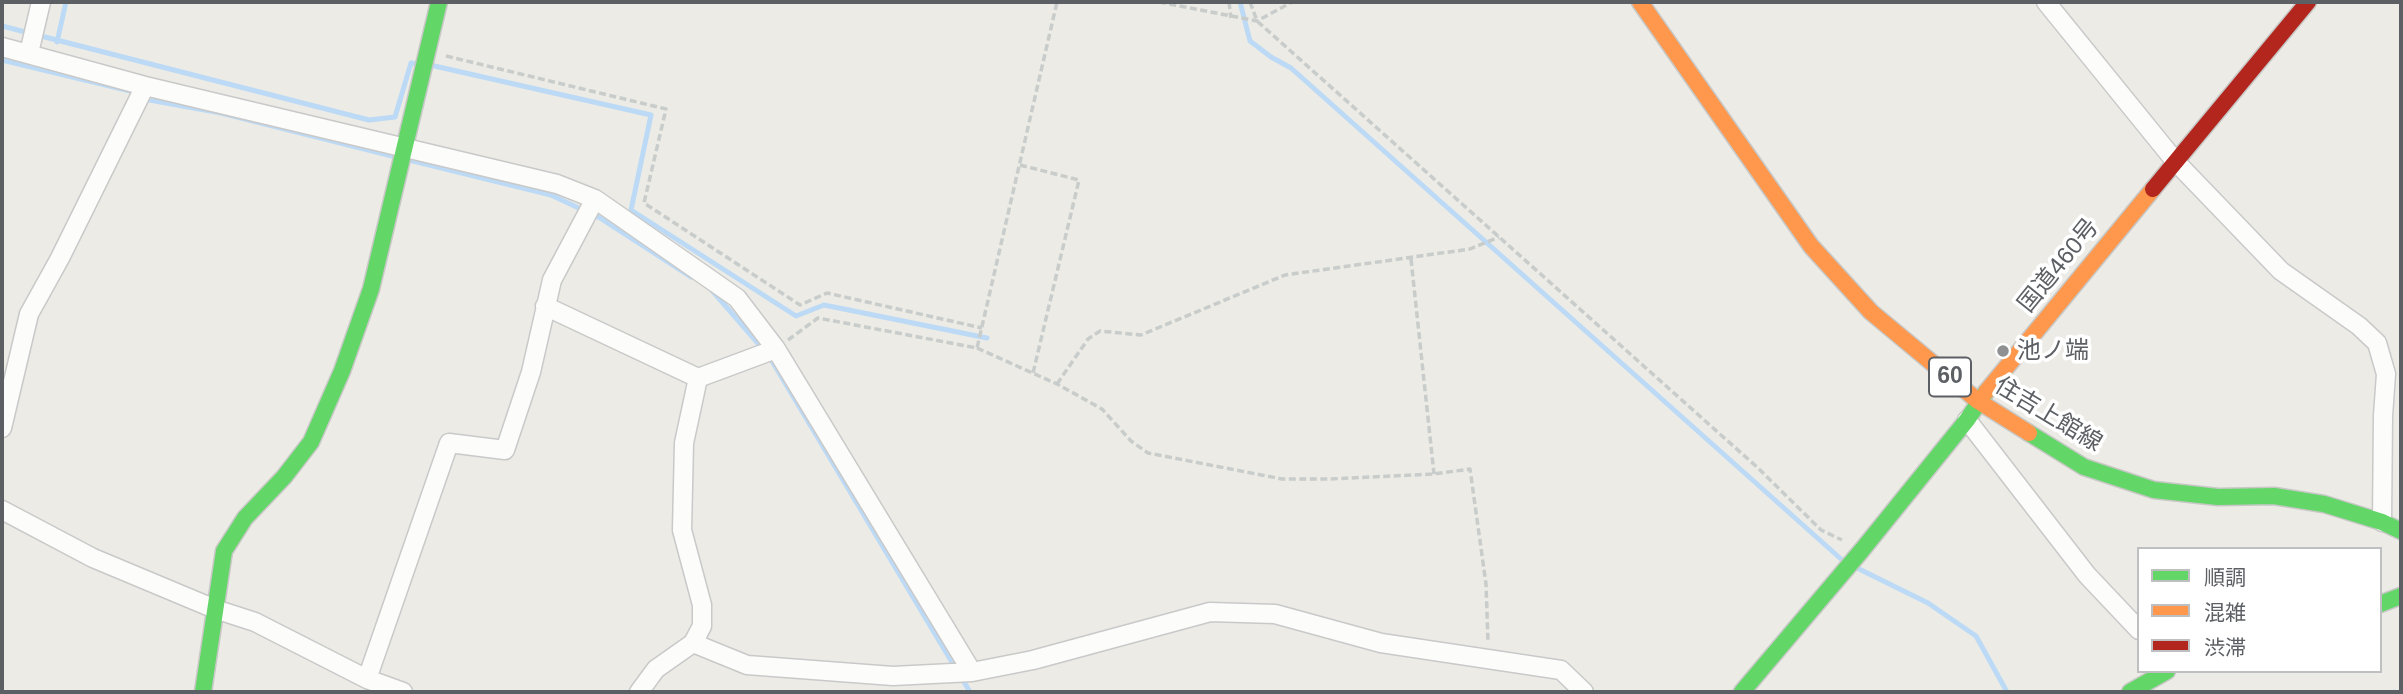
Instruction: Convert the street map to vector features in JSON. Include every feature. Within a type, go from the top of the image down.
[{"type":"main road","points":[[203,692],[224,551],[245,519],[284,477],[311,442],[342,371],[371,289],[439,2]]},
{"type":"main road","name":"住吉上館線","points":[[1640,2],[1811,246],[1871,312],[1978,401],[2084,467],[2154,490],[2218,498],[2274,496],[2324,504],[2382,522],[2401,531]]},
{"type":"main road","name":"国道460号","points":[[1742,692],[1862,551],[1967,420],[1978,401],[2308,2]]},
{"type":"main road","points":[[2382,603],[2401,596]]},
{"type":"main road","points":[[2130,692],[2163,673]]},
{"type":"street","points":[[29,53],[41,2]]},
{"type":"street","points":[[2046,2],[2175,161],[2281,271],[2360,326],[2377,343],[2386,374],[2382,522]]},
{"type":"street","points":[[2,47],[145,86],[557,184],[595,200],[737,298],[776,349],[972,672]]},
{"type":"street","points":[[2,428],[29,314],[60,258],[145,86]]},
{"type":"street","points":[[367,678],[449,443],[505,450],[531,372],[552,280],[595,200]]},
{"type":"street","points":[[545,306],[698,378],[776,349]]},
{"type":"street","points":[[639,692],[656,669],[693,643],[702,626],[702,605],[682,530],[684,443],[698,378]]},
{"type":"street","points":[[1967,420],[2087,575],[2137,628]]},
{"type":"street","points":[[2,510],[93,558],[215,609],[256,622],[367,678],[402,692]]},
{"type":"street","points":[[693,643],[747,666],[892,676],[972,672],[1033,660],[1210,612],[1275,614],[1381,643],[1561,670],[1584,692]]},
{"type":"path","points":[[977,348],[1057,2]]},
{"type":"path","points":[[1159,2],[1257,21],[1292,2]]},
{"type":"path","points":[[1229,2],[1231,18]]},
{"type":"path","points":[[1250,2],[1257,21],[1758,468],[1821,530],[1862,551]]},
{"type":"path","points":[[427,52],[666,109],[644,203],[800,305],[827,293],[982,328]]},
{"type":"path","points":[[1020,166],[1079,180],[1033,373]]},
{"type":"path","points":[[1057,384],[1088,339],[1100,331],[1141,335],[1285,275],[1470,249],[1499,237]]},
{"type":"path","points":[[1411,259],[1434,474]]},
{"type":"path","points":[[776,349],[818,318],[977,348],[1057,384],[1102,409],[1131,440],[1148,453],[1282,479],[1434,474],[1470,469],[1486,584],[1489,658]]},
{"type":"waterway","points":[[57,42],[66,2]]},
{"type":"waterway","points":[[1240,2],[1250,41],[1291,68],[1841,559]]},
{"type":"waterway","points":[[2,26],[369,120],[395,117],[411,63],[417,64]]},
{"type":"waterway","points":[[2,60],[130,91]]},
{"type":"waterway","points":[[430,65],[651,115],[631,210],[796,316],[824,305],[987,338]]},
{"type":"waterway","points":[[144,99],[221,113],[396,157]]},
{"type":"waterway","points":[[409,160],[551,195],[600,218],[691,277]]},
{"type":"waterway","points":[[709,287],[769,356],[956,669]]},
{"type":"waterway","points":[[1859,569],[1928,603],[1976,636],[2007,692]]},
{"type":"waterway","points":[[961,677],[970,692]]},
{"type":"railway","points":[[2395,692],[2401,684]]},
{"type":"traffic: fast","points":[[203,692],[224,551],[245,518],[284,477],[311,442],[342,371],[371,289],[439,2]]},
{"type":"traffic: fast","points":[[1742,692],[1862,550],[1967,420],[1986,392]]},
{"type":"traffic: fast","points":[[2029,433],[2084,467],[2154,490],[2218,497],[2274,496],[2324,504],[2382,522],[2401,531]]},
{"type":"traffic: fast","points":[[2382,603],[2401,596]]},
{"type":"traffic: fast","points":[[2130,692],[2163,673]]},
{"type":"traffic: slow","points":[[1640,2],[1811,246],[1871,312],[1978,401],[2029,433]]},
{"type":"traffic: slow","points":[[1986,392],[2153,189]]},
{"type":"traffic: jam","points":[[2153,189],[2308,2]]},
{"type":"place","name":"池ノ端","points":[[2003,351]]}]
